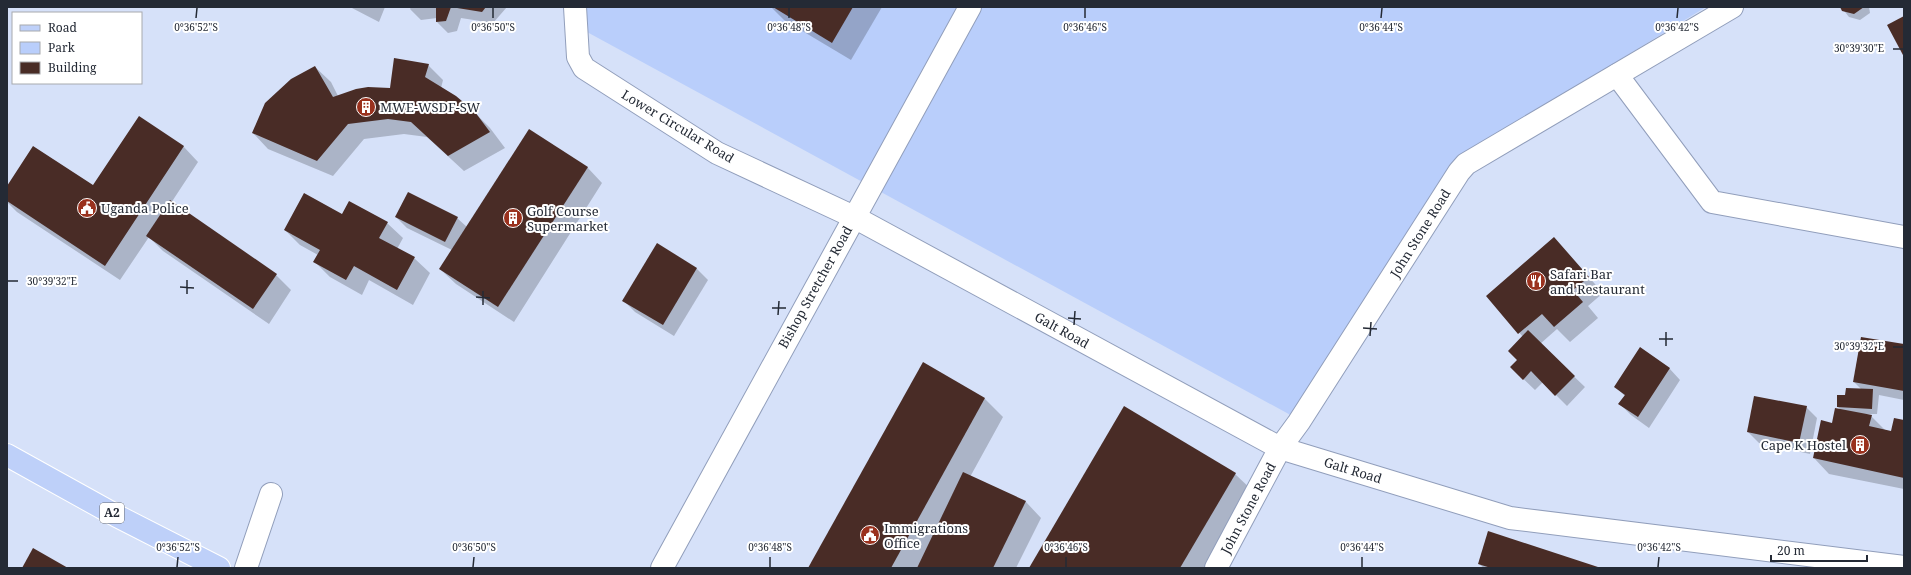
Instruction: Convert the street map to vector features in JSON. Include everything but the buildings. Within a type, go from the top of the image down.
[{"type":"main road","name":"A2","points":[[7,455],[117,516],[219,568]]},
{"type":"street","name":"Lower Circular Road","points":[[575,7],[578,57],[584,68],[717,153],[854,217]]},
{"type":"street","name":"Bishop Stretcher Road","points":[[662,568],[970,7]]},
{"type":"street","name":"John Stone Road","points":[[1216,568],[1280,448],[1300,422],[1459,172],[1466,164],[1732,7]]},
{"type":"street","points":[[1617,75],[1712,202],[1904,237]]},
{"type":"street","name":"Galt Road","points":[[854,217],[1280,448],[1510,518],[1904,567]]},
{"type":"street","points":[[246,568],[271,494]]},
{"type":"green space","points":[[585,7],[1706,7],[1463,156],[1296,418],[587,32]]},
{"type":"place","name":"MWE-WSDF-SW","points":[[366,107]]},
{"type":"place","name":"Uganda Police","points":[[87,208]]},
{"type":"place","name":"Golf Course Supermarket","points":[[513,218]]},
{"type":"place","name":"Safari Bar and Restaurant","points":[[1536,281]]},
{"type":"place","name":"Cape K Hostel","points":[[1860,445]]},
{"type":"place","name":"Immigrations Office","points":[[870,535]]}]
